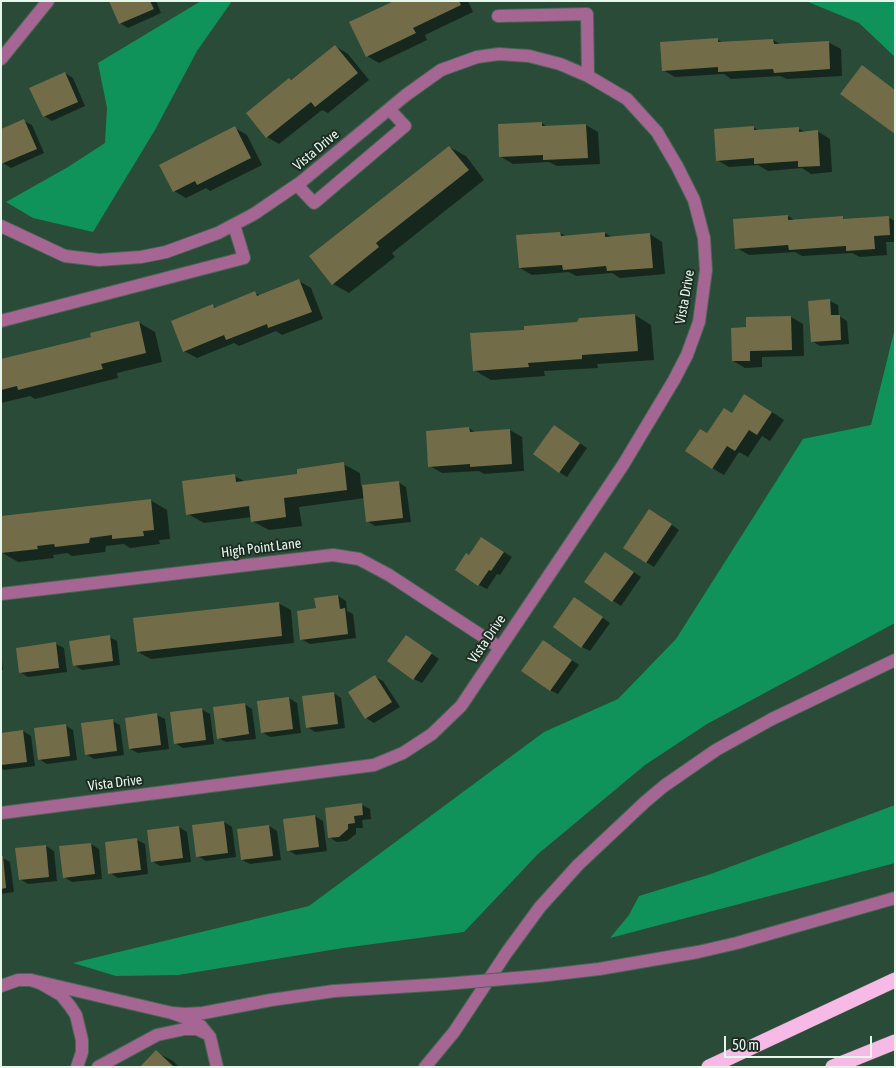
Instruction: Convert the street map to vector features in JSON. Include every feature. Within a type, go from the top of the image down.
[{"type":"highway","points":[[709,1067],[895,980]]},
{"type":"highway","points":[[833,1067],[895,1042]]},
{"type":"street","points":[[1,59],[48,1]]},
{"type":"street","points":[[498,16],[587,14],[588,76]]},
{"type":"street","name":"Vista Drive","points":[[1,226],[65,256],[99,260],[141,257],[166,252],[218,233],[254,214],[298,184],[389,109],[441,70],[477,57],[500,54],[528,56],[560,64],[588,76],[627,99],[657,132],[694,200],[704,238],[706,270],[699,322],[687,356],[674,380],[623,465],[460,706],[432,734],[403,753],[374,765],[1,814]]},
{"type":"street","points":[[298,184],[314,203],[405,126],[389,109]]},
{"type":"street","points":[[1,321],[244,258],[234,225]]},
{"type":"street","name":"High Point Lane","points":[[1,594],[333,555],[359,559],[389,575],[499,647]]},
{"type":"street","points":[[425,1067],[454,1032],[527,924],[548,897],[578,865],[658,792],[703,758],[752,730],[895,660]]},
{"type":"street","points":[[1,986],[18,980],[31,980],[172,1013],[203,1014],[280,999],[334,992],[539,976],[599,969],[698,952],[737,943],[895,898]]},
{"type":"street","points":[[31,980],[45,985],[61,995],[76,1015],[82,1040],[82,1052],[77,1067]]},
{"type":"street","points":[[172,1013],[201,1026],[210,1037],[213,1048]]},
{"type":"street","points":[[98,1067],[157,1035],[185,1028],[197,1029],[205,1033],[211,1040],[217,1067]]},
{"type":"green space","points":[[201,1],[232,1],[197,51],[155,130],[93,232],[33,218],[6,202],[68,167],[105,143],[107,108],[98,63]]},
{"type":"green space","points":[[806,1],[895,1],[895,57],[859,23]]},
{"type":"green space","points":[[895,328],[895,623],[707,724],[645,765],[538,854],[464,932],[343,948],[178,975],[116,976],[73,963],[309,906],[544,732],[618,699],[676,639],[803,439],[871,425]]},
{"type":"green space","points":[[895,805],[895,863],[610,938],[629,915],[639,896],[711,874]]},
{"type":"building","points":[[109,1],[150,1],[154,9],[119,24]]},
{"type":"building","points":[[394,1],[459,1],[461,5],[413,28],[416,33],[366,57],[349,22]]},
{"type":"building","points":[[718,38],[718,42],[773,39],[774,44],[829,41],[830,69],[774,73],[773,69],[718,72],[718,67],[662,71],[660,42]]},
{"type":"building","points":[[335,45],[358,73],[315,107],[311,102],[266,138],[246,113],[289,78],[291,80]]},
{"type":"building","points":[[862,65],[895,90],[895,134],[840,94]]},
{"type":"building","points":[[65,72],[78,102],[43,117],[29,88]]},
{"type":"building","points":[[24,119],[37,149],[1,164],[1,129]]},
{"type":"building","points":[[542,122],[542,126],[586,124],[588,158],[543,160],[543,155],[499,157],[498,124]]},
{"type":"building","points":[[235,126],[251,158],[197,185],[195,181],[173,192],[159,165]]},
{"type":"building","points":[[754,126],[754,130],[799,127],[799,132],[818,130],[820,166],[798,167],[798,161],[754,164],[754,158],[716,161],[714,129]]},
{"type":"building","points":[[449,146],[469,170],[376,243],[379,247],[332,285],[309,256]]},
{"type":"building","points":[[788,215],[788,220],[843,216],[843,219],[889,216],[890,235],[874,236],[875,249],[846,251],[846,246],[789,250],[788,245],[735,249],[733,219]]},
{"type":"building","points":[[560,232],[561,236],[605,232],[605,237],[650,233],[653,268],[607,271],[606,266],[563,270],[562,265],[519,268],[516,235]]},
{"type":"building","points":[[299,279],[312,312],[268,328],[267,324],[226,340],[224,335],[183,352],[171,321],[213,304],[214,308],[255,291],[257,296]]},
{"type":"building","points":[[830,299],[831,315],[840,315],[841,340],[811,342],[808,301]]},
{"type":"building","points":[[635,314],[638,351],[582,355],[582,359],[528,363],[529,367],[473,371],[470,333],[524,330],[524,326],[577,322],[579,318]]},
{"type":"building","points":[[791,316],[792,350],[750,351],[750,361],[732,361],[731,328],[746,327],[746,317]]},
{"type":"building","points":[[139,321],[146,353],[101,364],[103,369],[18,390],[17,386],[1,390],[1,359],[91,337],[90,333]]},
{"type":"building","points":[[744,394],[772,412],[757,435],[749,430],[735,451],[727,446],[712,469],[685,451],[700,429],[707,433],[724,408],[732,413]]},
{"type":"building","points":[[554,425],[580,443],[559,473],[533,454]]},
{"type":"building","points":[[469,427],[470,432],[510,429],[512,464],[428,467],[426,431]]},
{"type":"building","points":[[344,462],[347,490],[284,498],[286,517],[251,522],[249,506],[186,515],[182,481],[235,474],[236,482],[297,474],[297,469]]},
{"type":"building","points":[[399,481],[403,518],[366,522],[362,485]]},
{"type":"building","points":[[151,499],[154,530],[143,531],[144,536],[112,539],[112,535],[90,538],[89,543],[55,547],[54,544],[37,546],[38,549],[1,553],[1,516]]},
{"type":"building","points":[[649,509],[672,524],[646,563],[623,548]]},
{"type":"building","points":[[481,537],[504,552],[478,586],[455,570],[466,553],[469,555]]},
{"type":"building","points":[[605,552],[634,572],[612,602],[584,582]]},
{"type":"building","points":[[338,595],[340,609],[345,608],[348,634],[300,640],[297,611],[316,608],[314,598]]},
{"type":"building","points":[[574,597],[603,617],[581,648],[553,627]]},
{"type":"building","points":[[279,602],[282,636],[137,652],[133,618]]},
{"type":"building","points":[[110,635],[113,661],[73,666],[69,641]]},
{"type":"building","points":[[406,635],[432,653],[413,680],[387,661]]},
{"type":"building","points":[[543,640],[572,660],[550,691],[521,671]]},
{"type":"building","points":[[56,642],[59,668],[19,673],[16,648]]},
{"type":"building","points":[[375,675],[392,702],[365,719],[348,692]]},
{"type":"building","points":[[334,692],[338,724],[306,728],[302,696]]},
{"type":"building","points":[[289,697],[293,729],[261,733],[257,701]]},
{"type":"building","points":[[245,703],[249,734],[217,739],[213,707]]},
{"type":"building","points":[[202,708],[206,740],[174,744],[170,712]]},
{"type":"building","points":[[157,713],[161,745],[129,749],[125,718]]},
{"type":"building","points":[[113,719],[117,751],[85,755],[81,723]]},
{"type":"building","points":[[66,724],[70,756],[38,760],[34,728]]},
{"type":"building","points":[[23,730],[27,762],[1,765],[1,733]]},
{"type":"building","points":[[362,803],[363,815],[354,816],[355,823],[348,824],[348,829],[339,837],[328,838],[325,808]]},
{"type":"building","points":[[315,815],[319,847],[287,851],[283,819]]},
{"type":"building","points":[[224,821],[228,853],[196,857],[192,825]]},
{"type":"building","points":[[269,825],[273,856],[241,860],[237,829]]},
{"type":"building","points":[[179,826],[183,858],[151,862],[147,830]]},
{"type":"building","points":[[137,838],[141,870],[108,874],[105,842]]},
{"type":"building","points":[[91,843],[95,874],[63,878],[59,846]]},
{"type":"building","points":[[46,845],[49,877],[19,880],[15,848]]},
{"type":"building","points":[[1,856],[3,856],[6,888],[1,889]]},
{"type":"building","points":[[156,1050],[174,1067],[140,1067]]}]
